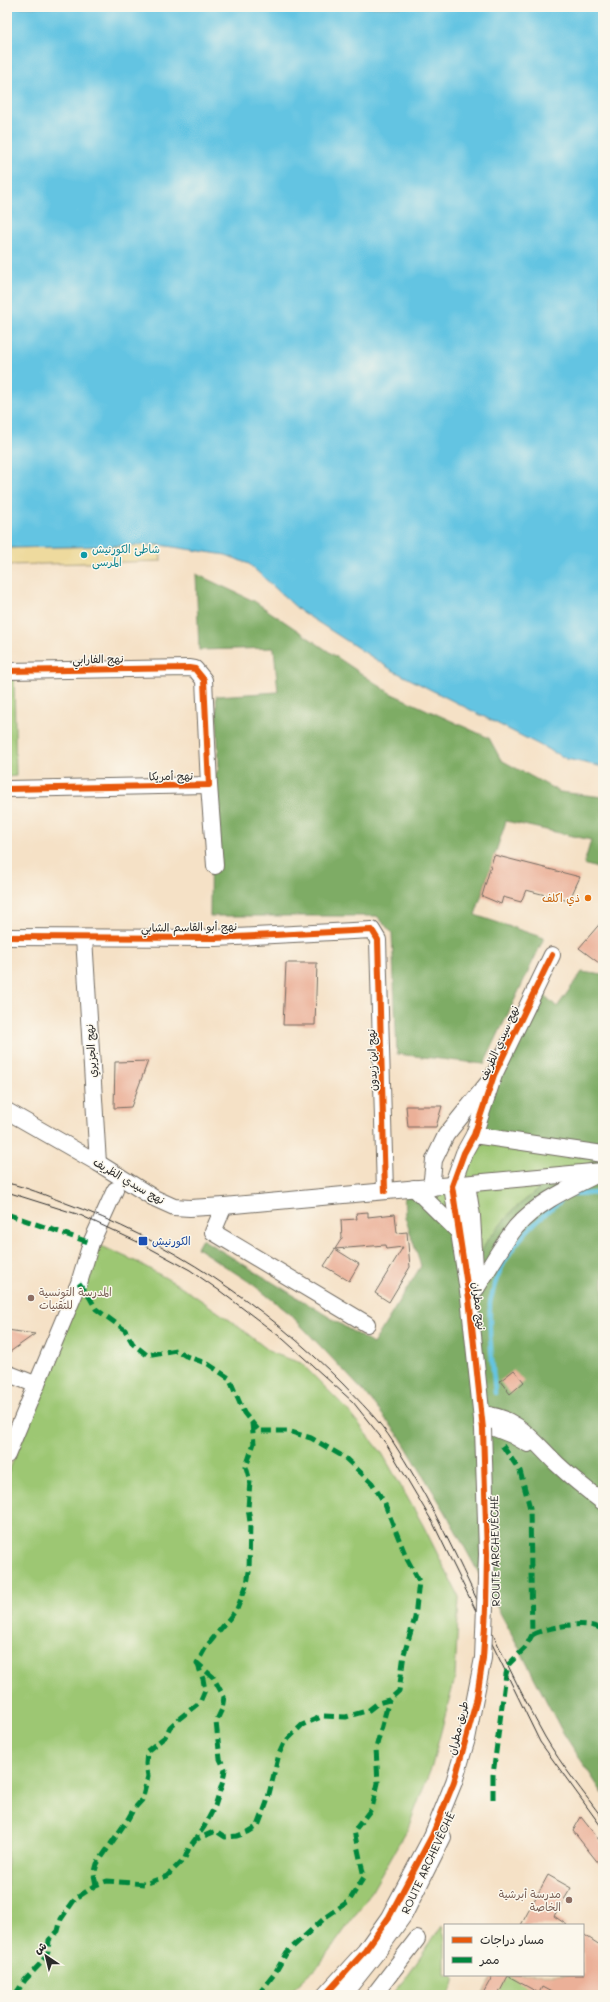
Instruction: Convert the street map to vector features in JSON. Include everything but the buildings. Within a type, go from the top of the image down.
[{"type":"street","name":"نهج الفارابي","points":[[7,671],[189,668]]},
{"type":"street","name":"نهج أمريكا","points":[[7,789],[209,785],[204,680],[195,669],[189,668]]},
{"type":"street","points":[[209,785],[215,866]]},
{"type":"street","name":"نهج أبو القاسم الشابي","points":[[7,937],[216,938],[372,930]]},
{"type":"street","name":"نهج ابن زيدون","points":[[372,930],[378,940],[385,1191]]},
{"type":"street","name":"نهج الجزيري","points":[[84,938],[98,1163]]},
{"type":"street","name":"نهج سيدي الظريف","points":[[460,1185],[464,1153],[474,1135],[494,1075],[552,955]]},
{"type":"street","name":"نهج سيدي الظريف","points":[[431,1188],[434,1160],[446,1135],[494,1075]]},
{"type":"street","name":"نهج سيدي الظريف","points":[[7,1112],[98,1163],[154,1198],[174,1207],[190,1208],[224,1206],[603,1171]]},
{"type":"street","points":[[474,1135],[603,1154]]},
{"type":"street","points":[[476,1289],[516,1227],[552,1198],[603,1171]]},
{"type":"street","name":"نهج مطران","points":[[460,1185],[457,1230],[469,1298],[486,1422]]},
{"type":"street","name":"نهج مطران","points":[[460,1185],[472,1216],[476,1289],[486,1363],[486,1422]]},
{"type":"street","points":[[414,1188],[457,1230]]},
{"type":"street","points":[[7,1455],[79,1283],[91,1243],[115,1190]]},
{"type":"street","points":[[224,1206],[213,1232],[367,1324]]},
{"type":"street","points":[[9,1374],[37,1385]]},
{"type":"street","points":[[486,1422],[512,1435],[551,1458],[603,1502]]},
{"type":"street","name":"طريق مطران","points":[[325,1995],[365,1951],[389,1916],[437,1836],[467,1739],[483,1658],[488,1554],[486,1422]]},
{"type":"street","name":"ROUTE ARCHEVÊCHÉ","points":[[342,1995],[378,1951],[404,1915],[437,1836]]},
{"type":"street","points":[[374,1995],[417,1939]]},
{"type":"green space","points":[[196,574],[254,601],[390,693],[489,738],[501,760],[560,792],[603,797],[603,870],[584,864],[591,840],[506,821],[475,915],[544,938],[484,1064],[397,1054],[392,933],[377,916],[210,916],[211,782],[219,768],[216,696],[278,692],[274,648],[199,650]]},
{"type":"green space","points":[[7,676],[14,676],[16,776],[7,777]]},
{"type":"green space","points":[[582,972],[603,975],[603,1794],[562,1731],[446,1513],[400,1437],[365,1393],[289,1313],[251,1283],[197,1248],[202,1239],[373,1344],[421,1266],[405,1217],[404,1195],[433,1202],[450,1218],[471,1273],[487,1241],[513,1210],[550,1180],[598,1160],[488,1142],[474,1145],[500,1075],[543,994],[557,1007]]},
{"type":"green space","points":[[488,1142],[599,1159],[550,1180],[513,1210],[487,1241],[471,1274],[404,1195],[464,1175],[474,1145]]},
{"type":"green space","points":[[99,1245],[137,1262],[182,1287],[231,1321],[272,1353],[301,1363],[347,1409],[382,1453],[423,1525],[459,1597],[455,1678],[432,1766],[408,1828],[369,1896],[320,1964],[287,1995],[7,1995],[7,1476]]},
{"type":"green space","points":[[442,1925],[444,1934],[444,1976],[454,1976],[454,1983],[448,1995],[391,1995],[409,1974]]},
{"type":"green space","points":[[492,1976],[584,1976],[603,1995],[482,1995]]},
{"type":"sand","name":"شاطئ الكورنيش المرسى","points":[[160,545],[161,561],[7,565],[7,548]]},
{"type":"water","points":[[7,7],[603,7],[603,767],[567,759],[392,670],[299,610],[249,564],[226,555],[160,545],[7,548]]},
{"type":"waterway","points":[[571,1194],[603,1193]]},
{"type":"waterway","points":[[495,1393],[490,1327],[490,1303],[494,1287],[505,1262],[520,1239],[549,1210],[560,1202]]},
{"type":"tram line","points":[[7,1183],[35,1191],[102,1217],[140,1235],[213,1277],[248,1301],[281,1327],[313,1355],[363,1405],[393,1442],[415,1477],[454,1551],[525,1701],[545,1737],[566,1769],[603,1819]]},
{"type":"tram line","points":[[7,1192],[80,1215],[142,1244],[190,1270],[283,1339],[353,1402],[387,1445],[433,1523],[540,1742],[603,1829]]},
{"type":"marked path","points":[[7,1214],[91,1243]]},
{"type":"marked path","points":[[79,1283],[96,1309],[125,1330],[133,1344],[147,1355],[176,1350],[186,1356],[208,1364],[229,1378],[244,1413],[259,1431],[288,1431],[311,1438],[344,1457],[372,1483],[384,1502],[407,1559],[419,1581],[415,1618],[404,1654],[399,1691],[389,1700],[378,1703],[369,1710],[346,1717],[323,1716],[302,1725],[284,1743],[279,1754],[267,1802],[258,1826],[237,1836],[225,1837],[216,1831],[197,1839]]},
{"type":"marked path","points":[[15,1995],[25,1980],[42,1962],[48,1952],[49,1940],[58,1931],[61,1919],[75,1899],[96,1885],[107,1881],[145,1884],[167,1876],[185,1858],[189,1848],[204,1827],[215,1806],[223,1781],[225,1769],[220,1759],[216,1722],[222,1709],[224,1697],[213,1677],[197,1663],[206,1647],[237,1609],[247,1584],[249,1572],[250,1522],[248,1508],[250,1481],[246,1467],[254,1443],[252,1423]]},
{"type":"marked path","points":[[493,1799],[493,1775],[506,1674],[509,1664],[525,1648],[532,1635],[530,1508],[520,1471],[500,1442]]},
{"type":"marked path","points":[[532,1635],[547,1629],[568,1625],[588,1625],[603,1630]]},
{"type":"marked path","points":[[96,1885],[94,1875],[97,1864],[133,1810],[142,1800],[148,1776],[146,1764],[147,1751],[165,1737],[170,1727],[200,1702],[205,1690],[198,1665]]},
{"type":"marked path","points":[[258,1995],[275,1973],[287,1952],[327,1916],[349,1901],[364,1877],[354,1831],[372,1808],[378,1783],[376,1748],[389,1700]]},
{"type":"cycle path","points":[[7,671],[195,669],[204,680],[209,785],[7,789]]},
{"type":"cycle path","points":[[7,937],[216,938],[372,930],[378,940],[385,1191]]},
{"type":"cycle path","points":[[325,1995],[365,1951],[389,1917],[432,1836],[454,1782],[476,1702],[483,1658],[486,1609],[487,1554],[483,1429],[469,1298],[452,1186],[464,1153],[474,1135],[494,1075],[552,955]]},
{"type":"place","name":"شاطئ الكورنيش المرسى","points":[[84,555]]},
{"type":"place","name":"ذي اكلف","points":[[588,898]]},
{"type":"place","name":"الكورنيش","points":[[143,1241]]},
{"type":"place","name":"المدرسة التونسية للتقنيات","points":[[31,1298]]},
{"type":"place","name":"مدرسة أبرشية الخاصة","points":[[569,1900]]}]
